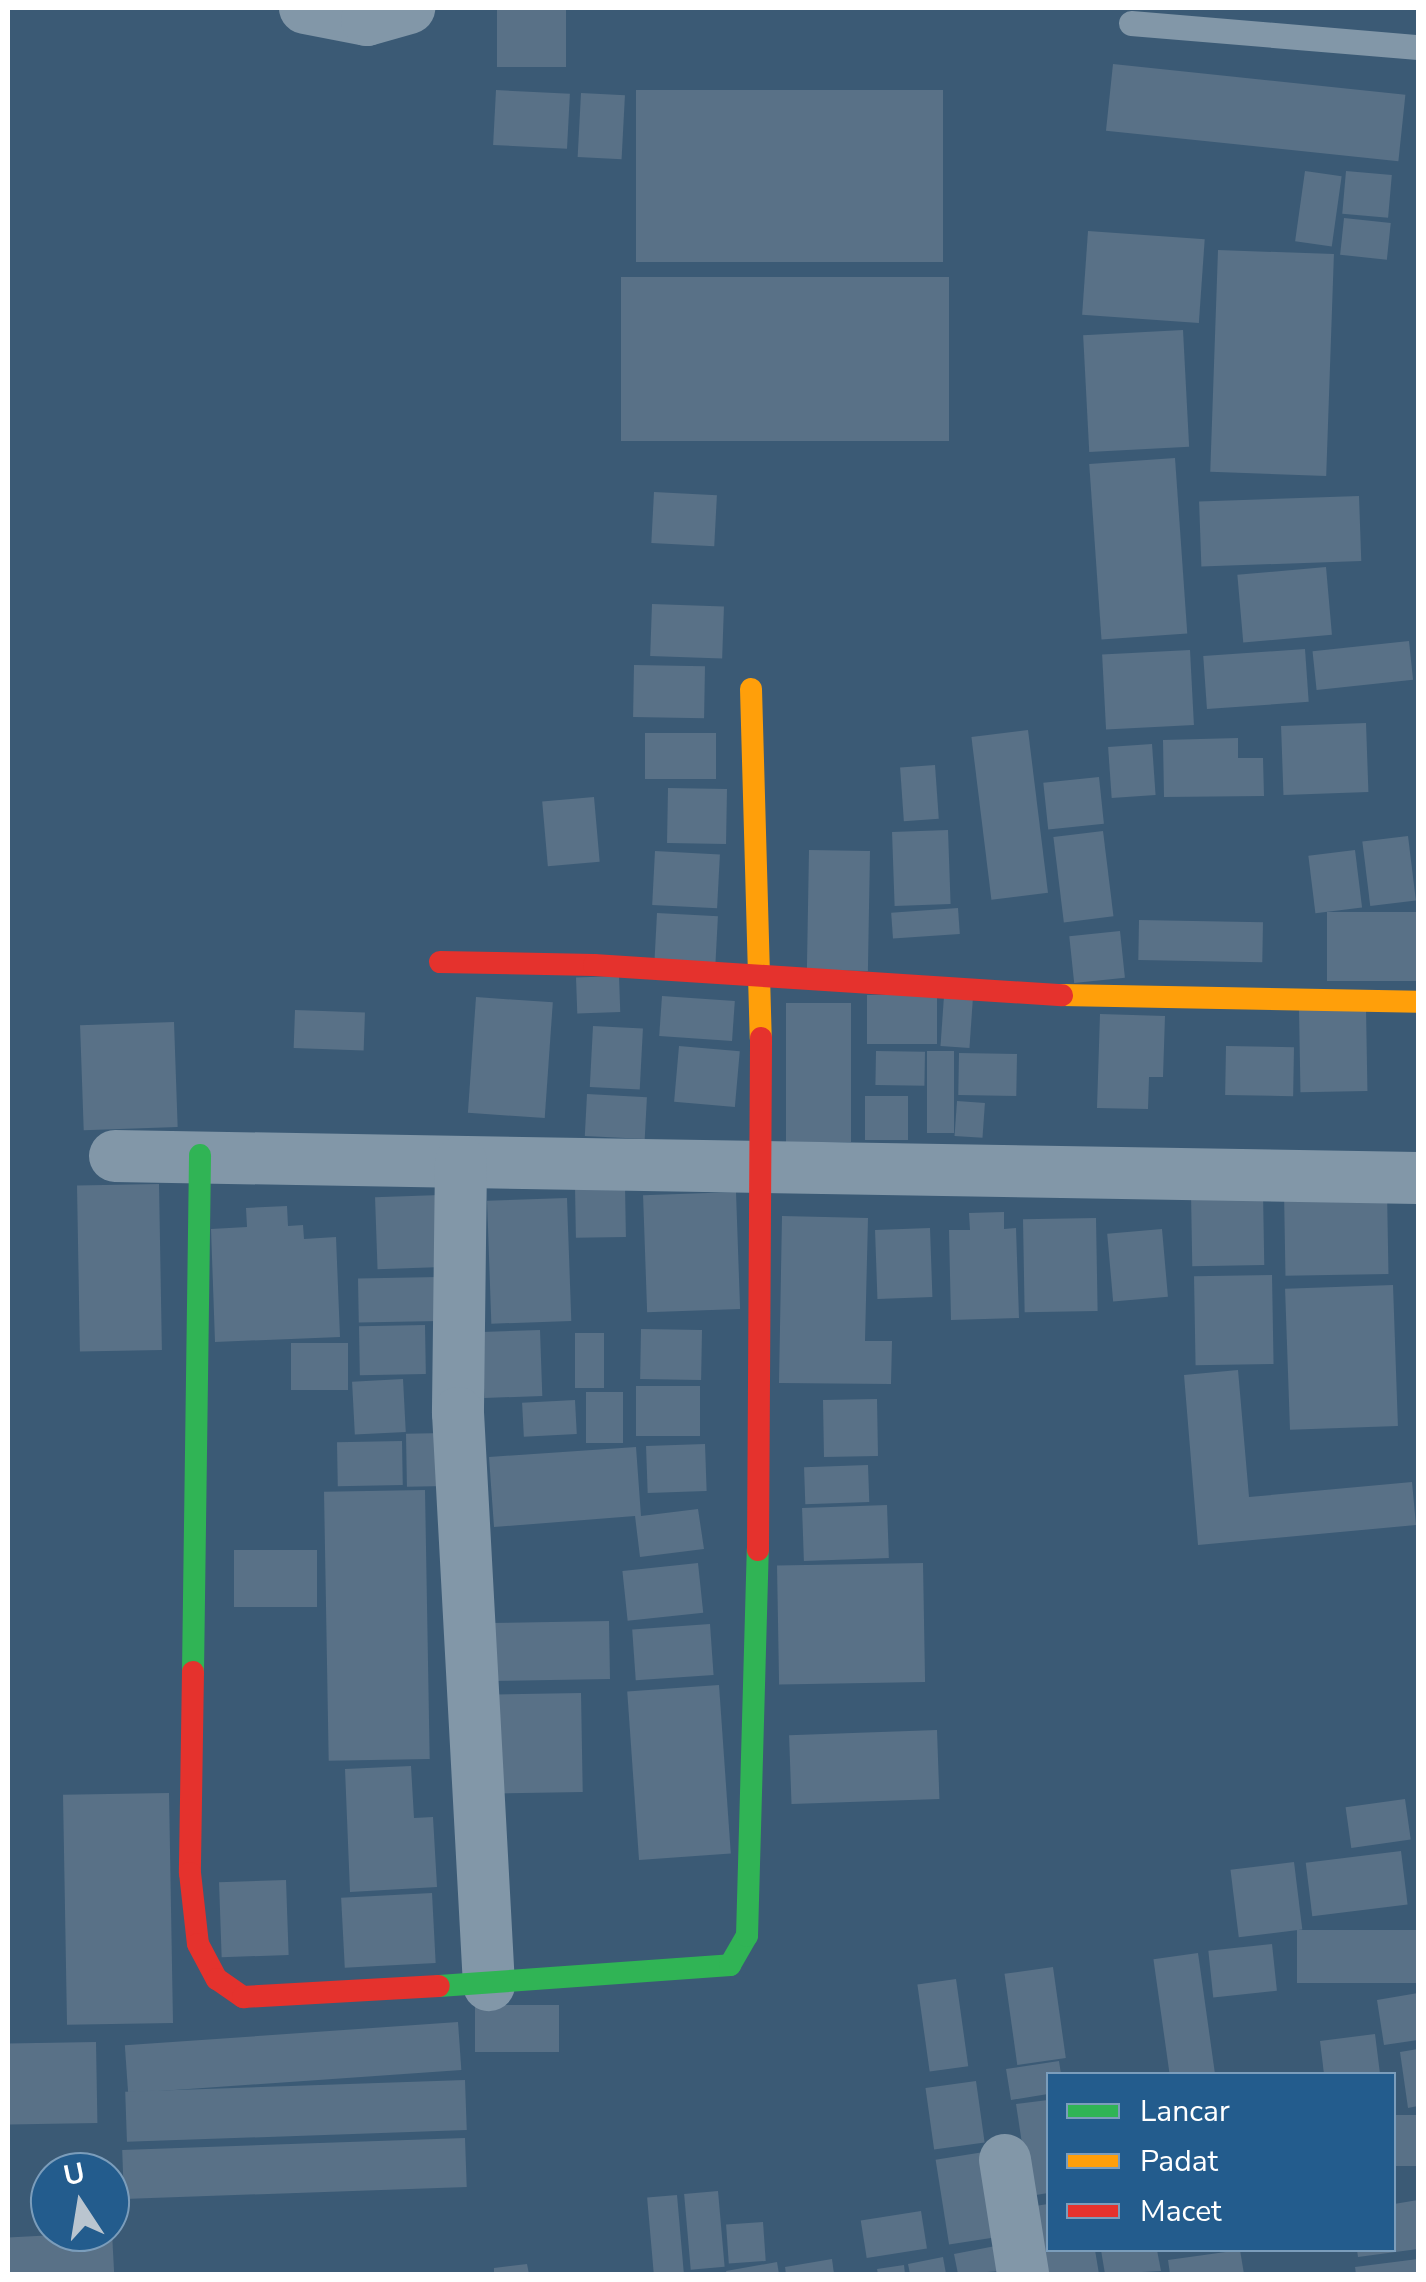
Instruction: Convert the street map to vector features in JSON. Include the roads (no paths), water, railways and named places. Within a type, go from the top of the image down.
[{"type":"street","points":[[304,8],[367,20],[410,8]]},
{"type":"street","points":[[200,1156],[190,1853],[198,1944],[217,1980],[244,1997],[490,1985],[719,1968],[743,1950],[757,1615],[764,1164],[750,689]]},
{"type":"street","points":[[440,962],[1025,994],[1418,1002]]},
{"type":"street","points":[[115,1156],[1418,1178]]},
{"type":"street","points":[[461,1162],[458,1413],[490,1985]]},
{"type":"street","points":[[1005,2160],[1023,2274]]},
{"type":"lane","points":[[1131,23],[1418,46]]}]
